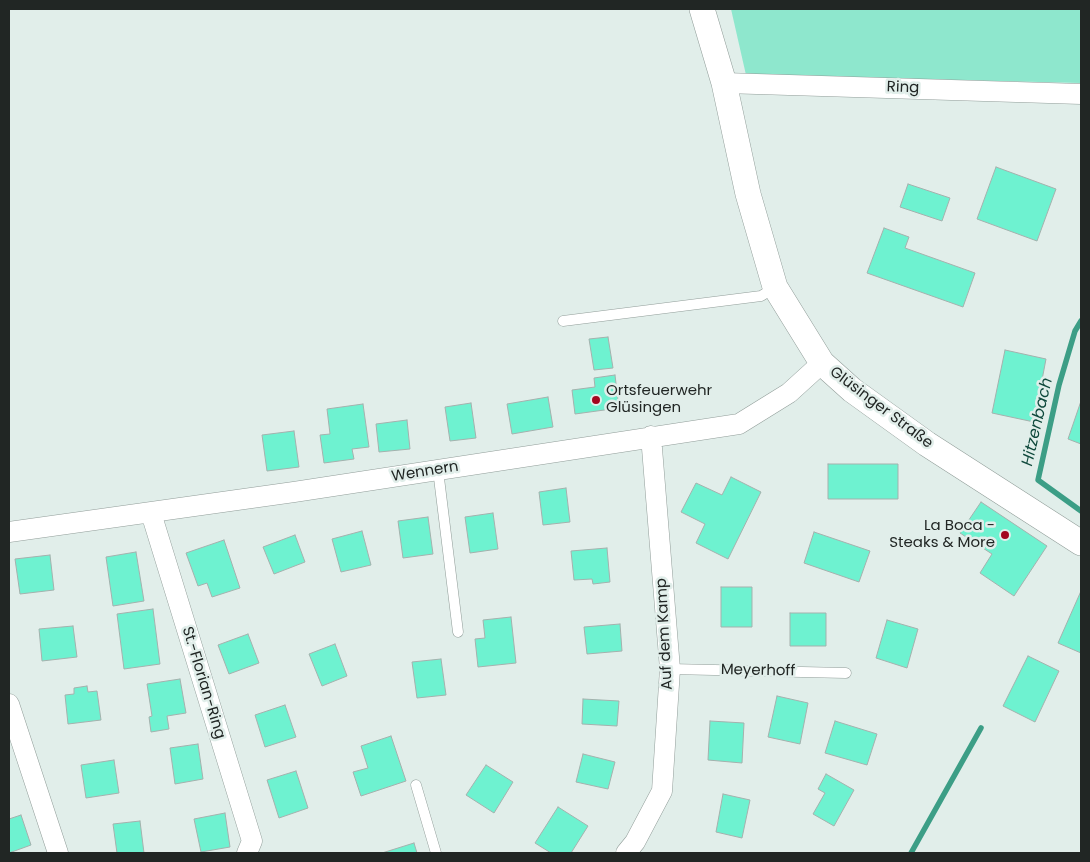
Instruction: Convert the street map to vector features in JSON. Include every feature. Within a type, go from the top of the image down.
[{"type":"street","name":"Glüsinger Straße","points":[[702,9],[724,82],[748,194],[775,287],[822,363],[852,390],[927,444],[1081,543]]},
{"type":"street","name":"Ring","points":[[724,82],[1081,94]]},
{"type":"street","name":"Wennern","points":[[9,532],[151,513],[739,424],[789,393],[822,363]]},
{"type":"street","name":"Auf dem Kamp","points":[[626,853],[635,842],[662,791],[670,669],[651,436]]},
{"type":"street","name":"St.-Florian-Ring","points":[[151,513],[252,841],[247,853]]},
{"type":"street","points":[[9,704],[58,853]]},
{"type":"lane","points":[[563,321],[761,296],[775,287]]},
{"type":"lane","points":[[438,470],[458,632]]},
{"type":"lane","name":"Meyerhoff","points":[[670,669],[846,673]]},
{"type":"lane","points":[[416,785],[436,853]]},
{"type":"green space","points":[[731,9],[1081,9],[1081,83],[746,75]]},
{"type":"building","points":[[996,167],[1056,189],[1037,241],[977,219]]},
{"type":"building","points":[[908,184],[950,198],[942,221],[900,207]]},
{"type":"building","points":[[884,228],[909,237],[905,248],[975,273],[963,307],[867,273]]},
{"type":"building","points":[[608,337],[613,368],[594,370],[589,339]]},
{"type":"building","points":[[1005,350],[1046,359],[1034,422],[992,413]]},
{"type":"building","points":[[615,375],[619,408],[575,414],[572,390],[595,387],[594,378]]},
{"type":"building","points":[[548,397],[553,427],[512,434],[507,404]]},
{"type":"building","points":[[1081,401],[1081,444],[1068,439]]},
{"type":"building","points":[[471,403],[476,438],[450,441],[445,407]]},
{"type":"building","points":[[363,404],[369,447],[352,449],[354,459],[324,463],[320,435],[330,434],[327,409]]},
{"type":"building","points":[[407,420],[410,449],[379,452],[376,424]]},
{"type":"building","points":[[294,431],[299,467],[267,471],[262,435]]},
{"type":"building","points":[[828,464],[898,464],[898,499],[828,499]]},
{"type":"building","points":[[731,477],[761,492],[728,559],[696,543],[705,524],[681,512],[696,483],[722,495]]},
{"type":"building","points":[[566,488],[570,522],[543,525],[539,492]]},
{"type":"building","points":[[981,502],[1047,546],[1014,596],[980,573],[992,554],[960,533]]},
{"type":"building","points":[[493,513],[498,549],[470,553],[465,517]]},
{"type":"building","points":[[428,517],[433,554],[403,558],[398,521]]},
{"type":"building","points":[[362,531],[371,565],[341,572],[332,539]]},
{"type":"building","points":[[814,532],[870,551],[859,582],[804,563]]},
{"type":"building","points":[[295,535],[305,562],[274,574],[263,547]]},
{"type":"building","points":[[224,540],[240,588],[212,597],[207,583],[198,586],[186,553]]},
{"type":"building","points":[[607,548],[610,582],[593,584],[592,579],[574,580],[571,551]]},
{"type":"building","points":[[136,552],[144,601],[113,606],[106,557]]},
{"type":"building","points":[[50,555],[54,590],[20,594],[15,559]]},
{"type":"building","points":[[721,587],[752,587],[752,627],[721,627]]},
{"type":"building","points":[[1081,591],[1081,653],[1058,643]]},
{"type":"building","points":[[153,609],[160,664],[124,669],[117,614]]},
{"type":"building","points":[[790,613],[826,613],[826,646],[790,646]]},
{"type":"building","points":[[511,617],[516,663],[478,667],[475,639],[485,638],[483,620]]},
{"type":"building","points":[[887,620],[918,629],[907,668],[876,658]]},
{"type":"building","points":[[620,624],[622,651],[587,654],[584,627]]},
{"type":"building","points":[[73,626],[77,657],[42,661],[39,629]]},
{"type":"building","points":[[248,634],[259,663],[229,674],[218,645]]},
{"type":"building","points":[[335,644],[347,676],[322,686],[309,654]]},
{"type":"building","points":[[1028,656],[1059,671],[1035,722],[1003,706]]},
{"type":"building","points":[[441,659],[446,695],[417,698],[412,662]]},
{"type":"building","points":[[180,679],[186,713],[167,716],[169,729],[151,732],[149,717],[152,716],[147,684]]},
{"type":"building","points":[[87,686],[88,692],[97,691],[101,720],[68,724],[65,695],[74,694],[74,688]]},
{"type":"building","points":[[777,696],[808,703],[800,744],[768,737]]},
{"type":"building","points":[[583,699],[619,701],[617,726],[582,724]]},
{"type":"building","points":[[285,705],[296,737],[265,747],[255,715]]},
{"type":"building","points":[[710,721],[744,723],[742,763],[708,760]]},
{"type":"building","points":[[835,721],[877,734],[867,765],[825,753]]},
{"type":"building","points":[[391,736],[406,781],[361,796],[353,772],[368,768],[361,746]]},
{"type":"building","points":[[198,744],[203,779],[175,784],[170,748]]},
{"type":"building","points":[[583,754],[615,762],[608,789],[576,782]]},
{"type":"building","points":[[114,760],[119,793],[86,798],[81,765]]},
{"type":"building","points":[[486,765],[513,782],[494,813],[466,795]]},
{"type":"building","points":[[296,771],[308,808],[279,818],[267,780]]},
{"type":"building","points":[[826,774],[854,790],[834,826],[813,814],[825,793],[818,789]]},
{"type":"building","points":[[723,794],[750,800],[742,838],[716,832]]},
{"type":"building","points":[[558,807],[588,826],[571,853],[551,853],[535,843]]},
{"type":"building","points":[[225,813],[230,847],[201,852],[194,819]]},
{"type":"building","points":[[21,815],[31,845],[9,853],[9,819]]},
{"type":"building","points":[[140,821],[144,853],[117,853],[113,824]]},
{"type":"building","points":[[414,843],[417,853],[382,853]]},
{"type":"waterway","name":"Hitzenbach","points":[[1081,321],[1075,331],[1059,385],[1038,480],[1081,511]]},
{"type":"waterway","name":"Hitzenbach","points":[[911,853],[981,728]]},
{"type":"place","name":"Ortsfeuerwehr Glüsingen","points":[[596,400]]},
{"type":"place","name":"La Boca - Steaks & More","points":[[1005,535]]}]
